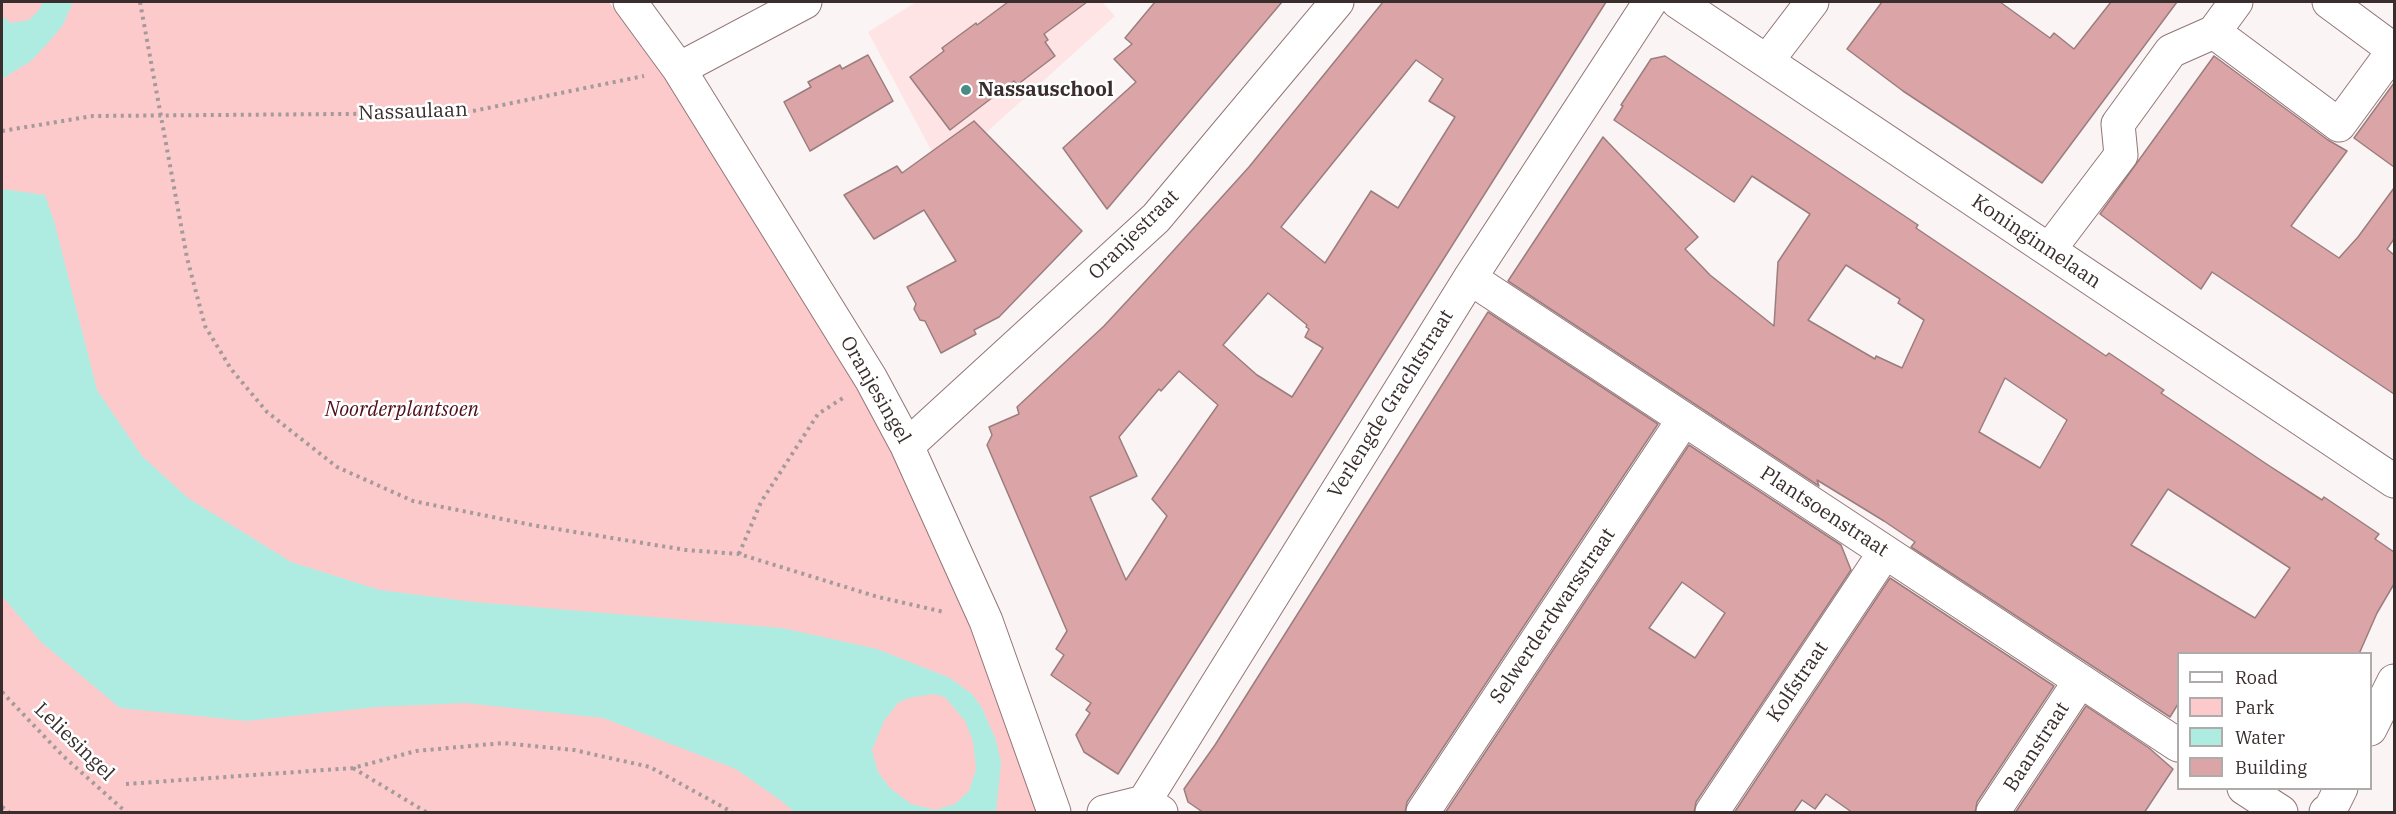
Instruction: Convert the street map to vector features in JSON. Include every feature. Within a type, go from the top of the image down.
[{"type":"street","name":"Oranjesingel","points":[[630,2],[679,69],[871,379],[908,446],[986,621],[1054,813]]},
{"type":"street","points":[[679,69],[805,2]]},
{"type":"street","name":"Oranjestraat","points":[[908,446],[1156,218],[1337,2]]},
{"type":"street","name":"Verlengde Grachtstraat","points":[[1150,809],[1470,278],[1650,2]]},
{"type":"street","name":"Koninginnelaan","points":[[1678,2],[2394,481]]},
{"type":"street","points":[[1767,62],[1812,2]]},
{"type":"street","points":[[2049,250],[2121,155],[2118,124],[2171,51],[2214,32],[2236,2]]},
{"type":"street","points":[[2214,32],[2339,125],[2394,49],[2329,2]]},
{"type":"street","name":"Plantsoenstraat","points":[[1470,278],[2177,744]]},
{"type":"street","name":"Selwerderdwarsstraat","points":[[1423,813],[1683,419]]},
{"type":"street","name":"Kolfstraat","points":[[1712,813],[1885,552]]},
{"type":"street","name":"Baanstraat","points":[[1993,813],[2080,681]]},
{"type":"street","points":[[2372,725],[2394,681]]},
{"type":"street","points":[[2246,790],[2281,813]]},
{"type":"street","points":[[2326,813],[2340,790]]},
{"type":"street","points":[[1104,813],[1150,809]]},
{"type":"path","points":[[140,2],[187,258],[206,326],[231,369],[267,412],[337,467],[413,501],[532,525],[686,550],[739,554],[878,597],[986,621]]},
{"type":"path","name":"Nassaulaan","points":[[2,131],[93,116],[463,113],[679,69]]},
{"type":"path","points":[[739,554],[761,502],[818,414],[871,379]]},
{"type":"path","name":"Leliesingel","points":[[2,692],[63,756],[126,813]]},
{"type":"path","points":[[126,784],[353,768],[416,751],[503,743],[574,750],[650,767],[732,813]]},
{"type":"path","points":[[353,768],[426,813]]},
{"type":"path","points":[[2,807],[9,813]]},
{"type":"shaded area","name":"Nassauschool","points":[[916,2],[1102,2],[1115,16],[946,169],[930,148],[868,32]]},
{"type":"green space","name":"Noorderplantsoen","points":[[2,2],[609,2],[680,100],[856,385],[891,450],[969,623],[1036,812],[2,812]]},
{"type":"water","points":[[43,2],[73,2],[63,25],[48,43],[31,61],[2,79],[2,16],[11,23],[29,20]]},
{"type":"water","points":[[2,189],[45,195],[54,221],[97,390],[142,456],[188,498],[291,562],[380,590],[474,602],[782,628],[877,649],[950,678],[972,694],[982,708],[996,740],[1001,763],[996,812],[794,812],[736,769],[603,718],[465,703],[377,707],[246,721],[120,708],[41,642],[2,596]],"holes":[[[934,694],[945,697],[965,721],[973,741],[976,769],[969,791],[955,804],[935,810],[911,804],[890,788],[878,772],[872,750],[884,721],[898,703],[909,698]]]},
{"type":"building","points":[[1008,2],[1087,2],[1044,34],[1048,40],[1045,42],[1055,56],[1017,85],[1014,81],[950,130],[910,77],[944,51],[942,48]]},
{"type":"building","points":[[1155,2],[1282,2],[1107,209],[1063,148],[1136,82],[1114,59],[1132,44],[1125,38]]},
{"type":"building","points":[[1383,2],[1606,2],[1118,774],[1084,752],[1076,735],[1090,713],[1086,710],[1091,703],[1051,675],[1064,655],[1056,649],[1067,631],[987,445],[992,435],[989,427],[1019,414],[1017,407],[1104,326],[1249,167]],"holes":[[[1416,60],[1443,79],[1429,101],[1455,117],[1398,208],[1371,191],[1325,263],[1281,227]],[[1268,293],[1307,325],[1309,329],[1305,337],[1323,348],[1292,397],[1257,375],[1223,345]],[[1179,371],[1218,405],[1152,499],[1167,516],[1126,580],[1090,497],[1137,476],[1119,437],[1159,389],[1161,391]]]},
{"type":"building","points":[[1882,2],[2000,2],[2050,38],[2054,33],[2074,49],[2111,2],[2177,2],[2042,183],[1903,91],[1847,49]]},
{"type":"building","points":[[868,55],[893,101],[810,151],[784,102],[811,87],[808,82],[840,65],[842,69]]},
{"type":"building","points":[[1665,56],[1918,225],[1916,228],[2106,356],[2109,353],[2164,390],[2161,393],[2268,465],[2322,500],[2324,497],[2379,534],[2375,539],[2394,552],[2394,584],[2377,613],[2360,652],[2177,652],[2177,706],[2170,717],[1911,547],[1915,542],[1884,521],[1817,480],[1819,486],[1508,281],[1603,137],[1698,237],[1685,249],[1710,275],[1774,326],[1778,262],[1810,214],[1752,176],[1734,202],[1614,120],[1623,106],[1621,105],[1651,59]],"holes":[[[1846,265],[1900,299],[1898,303],[1924,320],[1902,368],[1876,356],[1875,359],[1808,320]],[[2005,378],[2067,420],[2040,468],[1979,432]],[[2168,489],[2290,568],[2255,618],[2131,545]]]},
{"type":"building","points":[[2214,56],[2328,140],[2347,151],[2291,226],[2339,258],[2358,237],[2394,188],[2394,239],[2387,249],[2394,255],[2394,394],[2212,272],[2201,289],[2100,214]]},
{"type":"building","points":[[2394,83],[2394,167],[2354,138]]},
{"type":"building","points":[[974,121],[1082,231],[999,317],[974,330],[976,334],[941,353],[925,321],[920,320],[914,309],[916,304],[907,287],[956,261],[924,210],[874,239],[844,195],[897,166],[902,173]]},
{"type":"building","points":[[1488,312],[1658,424],[1407,802],[1405,813],[1204,813],[1188,802],[1184,789],[1215,745]]},
{"type":"building","points":[[1689,445],[1841,545],[1851,570],[1696,802],[1694,813],[1445,813]],"holes":[[[1682,582],[1725,613],[1695,658],[1649,628]]]},
{"type":"building","points":[[1890,578],[2054,686],[1977,802],[1975,813],[1853,813],[1826,794],[1815,809],[1802,800],[1793,813],[1734,813]]},
{"type":"building","points":[[2086,706],[2149,748],[2173,769],[2144,813],[2015,813]]},
{"type":"place","name":"Nassauschool","points":[[966,90]]}]
